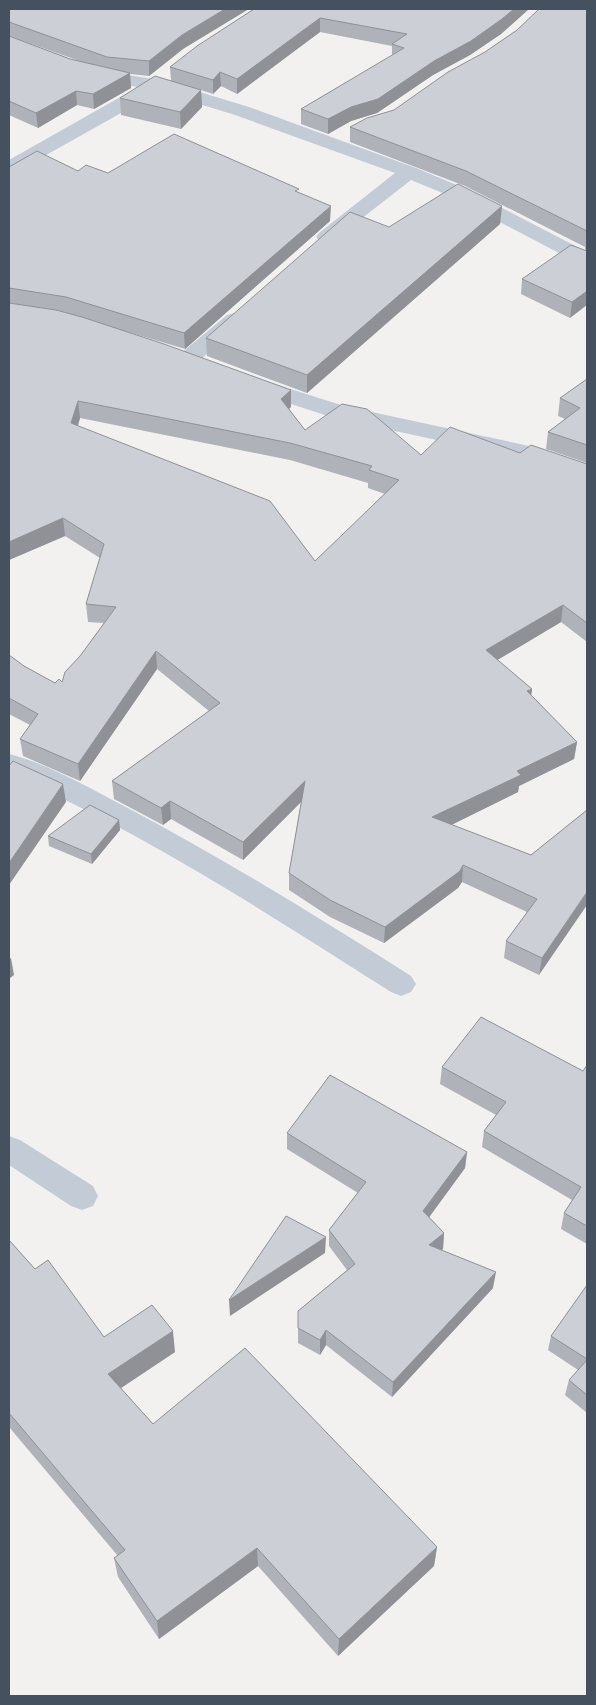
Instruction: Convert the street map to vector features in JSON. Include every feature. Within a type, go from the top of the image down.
[{"type":"street","points":[[78,70],[108,78],[161,79],[242,111],[409,172],[457,192],[587,260]]},
{"type":"street","points":[[9,168],[124,104],[161,79]]},
{"type":"street","points":[[329,143],[351,131]]},
{"type":"street","points":[[314,248],[344,222],[409,172]]},
{"type":"street","points":[[188,359],[248,307]]},
{"type":"street","points":[[165,352],[212,368]]},
{"type":"street","points":[[236,377],[279,394],[339,412],[534,454],[587,472]]},
{"type":"street","points":[[9,762],[46,778],[138,824],[315,929],[401,984]]},
{"type":"street","points":[[9,1149],[82,1196]]},
{"type":"building","points":[[9,9],[225,9],[182,35],[149,61],[107,57],[9,22]]},
{"type":"building","points":[[254,9],[514,9],[471,41],[434,61],[378,99],[351,107],[328,119],[301,109],[404,48],[392,44],[407,34],[320,18],[237,79],[220,72],[213,80],[170,67],[197,46]]},
{"type":"building","points":[[539,9],[587,9],[587,231],[466,171],[350,127],[367,118],[394,110],[448,72],[485,52],[517,30]]},
{"type":"building","points":[[9,36],[70,59],[130,73],[93,94],[76,91],[36,113],[9,101]]},
{"type":"building","points":[[155,76],[201,90],[180,112],[120,98]]},
{"type":"building","points":[[174,134],[299,189],[295,191],[331,206],[184,333],[66,297],[9,288],[9,167],[37,151],[78,171],[86,165],[108,173]]},
{"type":"building","points":[[458,184],[502,206],[307,375],[206,338],[350,212],[389,227]]},
{"type":"building","points":[[571,245],[587,251],[587,291],[572,302],[522,279]]},
{"type":"building","points":[[9,303],[56,310],[82,317],[164,344],[291,390],[281,399],[305,430],[342,404],[367,409],[421,455],[450,427],[520,453],[531,445],[587,464],[587,623],[563,605],[486,650],[532,689],[527,691],[577,742],[517,771],[521,775],[432,817],[531,855],[587,810],[587,892],[542,958],[506,941],[537,899],[463,865],[460,871],[385,927],[330,900],[289,873],[305,781],[243,842],[170,801],[161,808],[112,781],[220,703],[156,651],[78,764],[20,739],[38,714],[9,698],[9,655],[24,666],[55,683],[59,679],[62,682],[65,672],[80,656],[116,607],[86,604],[104,544],[63,518],[9,542]],"holes":[[[78,401],[290,443],[372,466],[369,470],[399,480],[315,561],[270,501],[71,423]]]},
{"type":"building","points":[[587,379],[587,445],[548,432],[580,408],[560,398]]},
{"type":"building","points":[[13,761],[63,784],[9,863],[9,766]]},
{"type":"building","points":[[90,805],[119,820],[91,854],[48,836]]},
{"type":"building","points":[[481,1017],[583,1071],[587,1065],[587,1226],[564,1213],[581,1187],[484,1131],[506,1102],[442,1067]]},
{"type":"building","points":[[330,1075],[467,1152],[423,1211],[444,1233],[429,1245],[496,1272],[393,1382],[326,1330],[320,1340],[298,1328],[298,1311],[355,1264],[329,1230],[366,1182],[287,1133]]},
{"type":"building","points":[[286,1216],[326,1237],[229,1300]]},
{"type":"building","points":[[9,1240],[35,1269],[48,1260],[104,1337],[152,1305],[173,1331],[108,1374],[153,1424],[245,1348],[437,1547],[339,1639],[257,1548],[157,1621],[114,1558],[125,1550],[9,1413]]},
{"type":"building","points":[[587,1285],[587,1359],[551,1336]]},
{"type":"building","points":[[587,1360],[587,1395],[569,1380]]}]
